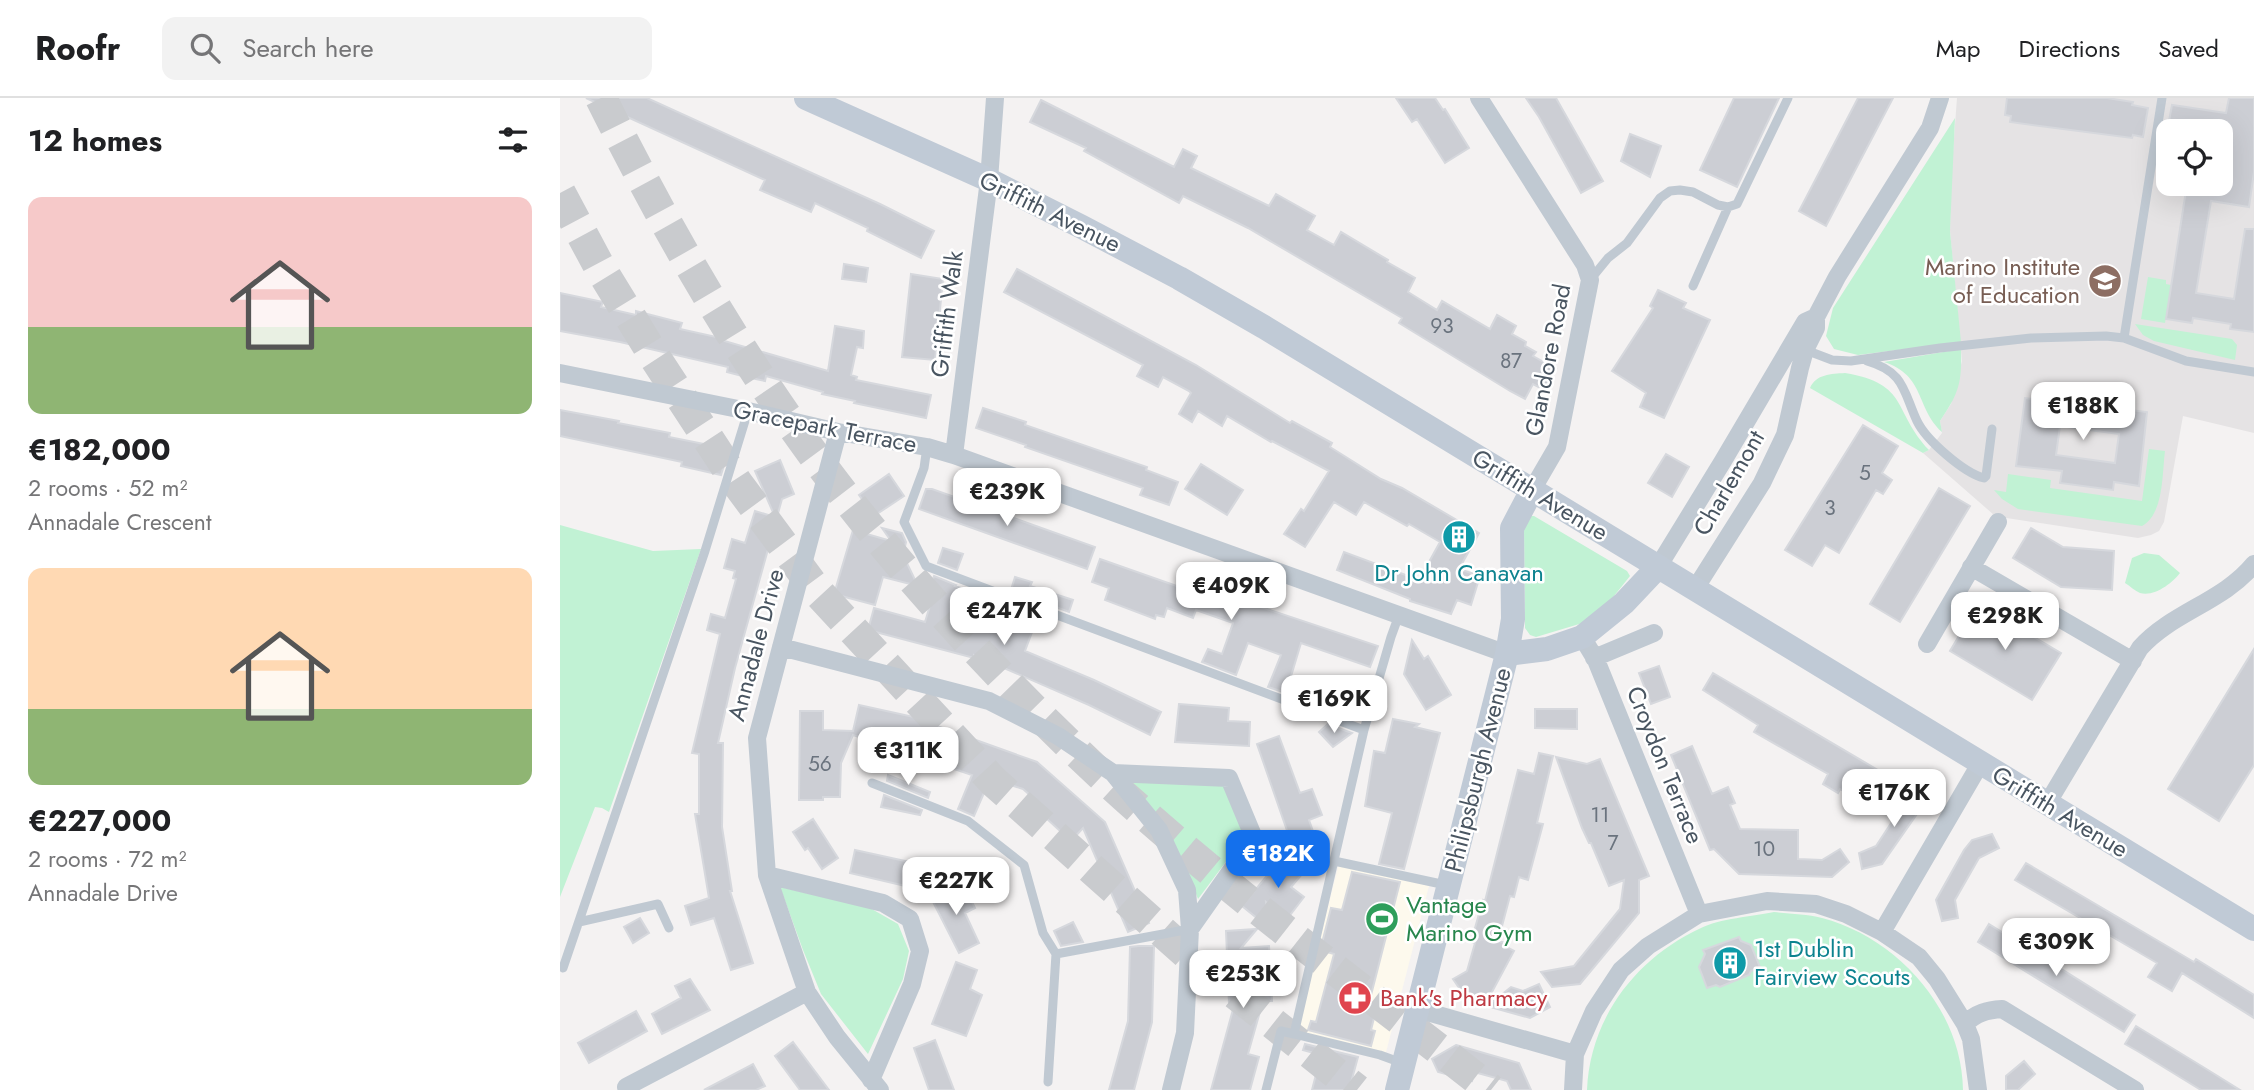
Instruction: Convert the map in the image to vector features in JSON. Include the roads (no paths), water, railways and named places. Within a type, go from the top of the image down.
[{"type":"main road","name":"Griffith Avenue","points":[[806,98],[989,180],[1179,278],[1264,327],[2254,929]]},
{"type":"main road","name":"Philipsburgh Avenue","points":[[1397,1090],[1507,654],[1513,620],[1512,528],[1532,490]]},
{"type":"main road","name":"Gracepark Terrace","points":[[1507,654],[1588,647],[1658,567]]},
{"type":"street","name":"Griffith Walk","points":[[954,455],[989,180],[995,98]]},
{"type":"street","name":"Glandore Road","points":[[1479,98],[1585,265],[1590,280],[1558,447],[1532,490]]},
{"type":"street","name":"Charlemont","points":[[1658,567],[1799,346],[1816,328],[1816,317],[1837,277],[1930,128],[1940,98]]},
{"type":"street","name":"Charlemont","points":[[1695,589],[1762,483],[1785,435],[1799,346]]},
{"type":"street","name":"Gracepark Terrace","points":[[560,373],[838,432],[927,447],[954,455],[1507,654]]},
{"type":"street","name":"Annadale Drive","points":[[838,432],[757,738],[767,875],[807,992],[837,1037],[875,1085]]},
{"type":"street","points":[[1927,644],[1997,522]]},
{"type":"street","points":[[1971,567],[2133,661]]},
{"type":"street","points":[[2047,804],[2140,648],[2153,634],[2226,591],[2252,570]]},
{"type":"street","points":[[1588,647],[1654,633]]},
{"type":"street","points":[[781,647],[989,701],[1058,736],[1113,773],[1159,830],[1187,890],[1191,929],[1185,1033],[1171,1090]]},
{"type":"street","name":"Croydon Terrace","points":[[1588,647],[1699,914]]},
{"type":"street","points":[[1882,932],[1980,764]]},
{"type":"street","points":[[1113,773],[1229,778],[1255,838],[1191,929]]},
{"type":"street","name":"Annadale Drive","points":[[767,875],[883,903],[910,919],[920,951],[912,984],[875,1085]]},
{"type":"street","points":[[1573,1090],[1575,1054],[1594,1011],[1622,970],[1648,946],[1699,914],[1767,901],[1816,904],[1846,914],[1882,932],[1919,957],[1937,979],[1965,1024],[1971,1039],[1978,1090]]},
{"type":"street","points":[[626,1087],[807,992]]},
{"type":"street","points":[[1417,1009],[1575,1054]]},
{"type":"street","points":[[1965,1024],[1972,1017],[1989,1010],[2003,1009],[2134,1090]]},
{"type":"lane","points":[[1590,280],[1608,258],[1627,243],[1660,198],[1670,191],[1692,192],[1728,207],[1737,204],[1788,98]]},
{"type":"lane","points":[[2124,338],[2162,98]]},
{"type":"lane","points":[[1693,286],[1728,207]]},
{"type":"lane","points":[[1799,346],[1832,360],[1865,360],[2031,338],[2106,336],[2124,338],[2186,361],[2254,372]]},
{"type":"lane","points":[[1865,360],[1878,364],[1899,378],[1918,423],[1934,443],[1975,476],[1986,476],[1992,429]]},
{"type":"lane","points":[[563,968],[705,551],[748,411]]},
{"type":"lane","points":[[927,447],[924,468],[904,523],[926,566],[1364,730]]},
{"type":"lane","points":[[1294,1034],[1364,730],[1399,615]]},
{"type":"lane","points":[[872,783],[968,821],[1024,866],[1043,933],[1056,954],[1048,1082]]},
{"type":"lane","points":[[1334,861],[1449,885]]},
{"type":"lane","points":[[579,922],[658,904],[669,928]]},
{"type":"lane","points":[[1056,954],[1191,929]]},
{"type":"lane","points":[[1266,1090],[1281,1031],[1404,1063]]},
{"type":"tunnel","points":[[601,98],[674,237],[756,372],[848,501],[916,583],[1025,701],[1148,817],[1244,898],[1491,1090]]},
{"type":"tunnel","points":[[560,193],[599,266],[656,359],[737,483],[817,591],[993,781],[1202,967],[1357,1090]]},
{"type":"place","name":"Marino Institute of Education","points":[[2105,281]]},
{"type":"place","name":"Dr John Canavan","points":[[1459,537]]},
{"type":"place","name":"Vantage Marino Gym","points":[[1382,919]]},
{"type":"place","name":"1st Dublin Fairview Scouts","points":[[1730,963]]},
{"type":"place","name":"Bank's Pharmacy","points":[[1355,998]]}]
